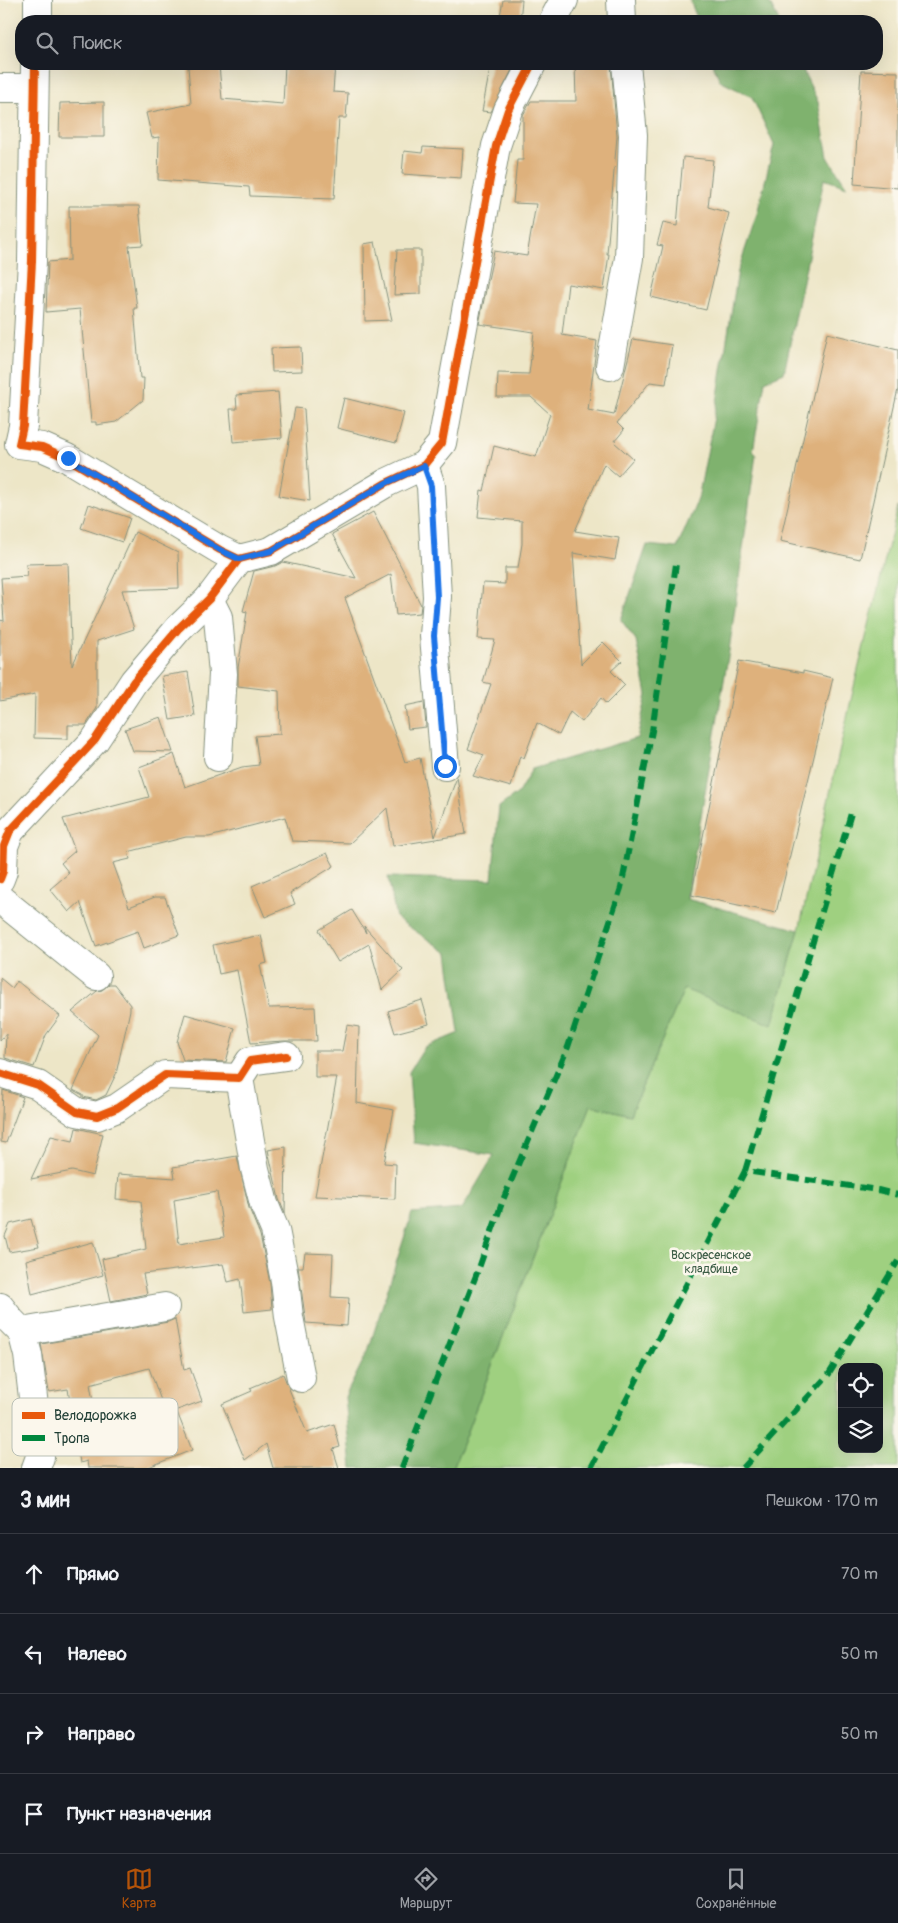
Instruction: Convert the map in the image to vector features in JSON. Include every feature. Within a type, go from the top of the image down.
[{"type":"street","points":[[38,0],[38,15]]},
{"type":"street","points":[[556,15],[564,0]]},
{"type":"street","points":[[621,0],[622,15]]},
{"type":"street","points":[[0,879],[3,871],[5,832],[95,740],[134,681],[179,628],[209,599],[239,559],[271,551],[386,483],[424,466],[442,443],[496,146],[508,110],[529,70]]},
{"type":"street","points":[[610,366],[629,258],[633,135],[627,70]]},
{"type":"street","points":[[0,88],[35,76],[32,261],[23,426],[9,443]]},
{"type":"street","points":[[9,443],[42,447],[68,458],[220,550],[239,559]]},
{"type":"street","points":[[424,466],[431,486],[437,597],[434,636],[445,766]]},
{"type":"street","points":[[209,599],[218,617],[223,674],[218,757]]},
{"type":"street","points":[[0,899],[96,976]]},
{"type":"street","points":[[286,1056],[250,1061],[240,1078],[255,1169],[264,1204],[275,1230],[301,1378]]},
{"type":"street","points":[[0,1073],[38,1085],[77,1112],[96,1116],[117,1108],[165,1075],[240,1078]]},
{"type":"street","points":[[0,1307],[10,1321],[22,1332],[28,1355],[33,1398]]},
{"type":"street","points":[[22,1332],[165,1307]]},
{"type":"street","points":[[36,1468],[40,1456]]},
{"type":"green space","points":[[690,0],[768,0],[776,15],[696,15]]},
{"type":"green space","points":[[715,70],[803,70],[818,102],[828,157],[847,187],[824,179],[784,373],[765,381],[753,451],[756,454],[729,651],[687,899],[799,930],[772,1025],[684,989],[630,1115],[591,1105],[453,1468],[352,1468],[345,1397],[368,1351],[412,1213],[462,1209],[494,1155],[414,1143],[409,1072],[425,1047],[459,1033],[448,953],[396,918],[388,877],[492,880],[499,807],[518,793],[532,769],[637,738],[647,695],[636,640],[621,620],[647,545],[677,548],[698,499],[717,402],[738,271],[757,214],[774,145],[752,97],[720,81]]},
{"type":"green space","name":"Воскресенское кладбище","points":[[898,507],[898,1468],[453,1468],[591,1105],[630,1115],[684,989],[772,1024],[799,930],[856,678]]},
{"type":"building","points":[[503,0],[522,0],[521,15],[500,15]]},
{"type":"building","points":[[188,70],[219,70],[222,99],[283,104],[285,70],[335,70],[333,92],[348,93],[346,118],[339,118],[334,199],[250,196],[249,187],[158,180],[159,137],[152,138],[146,113],[191,104]]},
{"type":"building","points":[[490,70],[512,70],[491,112],[482,111]]},
{"type":"building","points":[[575,70],[612,70],[617,136],[607,254],[609,254],[604,290],[568,284],[562,335],[597,341],[588,410],[614,415],[633,339],[672,345],[666,384],[650,382],[617,423],[624,430],[614,442],[633,459],[618,476],[604,464],[575,531],[619,538],[615,560],[573,553],[581,664],[603,642],[622,661],[611,671],[625,685],[606,704],[601,698],[582,722],[570,712],[559,735],[537,723],[524,758],[520,756],[511,787],[473,776],[484,755],[468,749],[491,684],[483,682],[495,640],[478,639],[483,583],[505,584],[505,568],[518,568],[522,544],[522,521],[478,517],[481,490],[484,491],[494,446],[536,457],[550,414],[531,397],[497,397],[498,373],[529,374],[534,332],[479,324],[494,251],[527,256],[536,204],[513,203],[517,160],[523,160],[523,115],[531,101],[576,101]]},
{"type":"building","points":[[861,71],[898,72],[898,188],[854,184]]},
{"type":"building","points":[[104,102],[104,137],[59,137],[60,103]]},
{"type":"building","points":[[423,147],[463,149],[461,178],[402,174],[404,151],[422,153]]},
{"type":"building","points":[[683,157],[713,160],[708,207],[729,213],[706,310],[651,297],[663,246],[657,245],[663,223],[677,226]]},
{"type":"building","points":[[69,206],[139,206],[143,245],[129,246],[137,308],[134,308],[140,378],[144,378],[143,400],[116,422],[96,425],[96,422],[91,422],[80,309],[46,312],[48,262],[70,260]]},
{"type":"building","points":[[375,242],[392,320],[365,321],[364,244]]},
{"type":"building","points":[[397,250],[421,250],[421,294],[394,295]]},
{"type":"building","points":[[827,333],[898,350],[898,389],[860,559],[780,541]]},
{"type":"building","points":[[301,347],[302,371],[272,372],[271,348]]},
{"type":"building","points":[[278,392],[282,438],[233,442],[230,409],[237,409],[236,395]]},
{"type":"building","points":[[344,398],[404,413],[396,443],[337,428]]},
{"type":"building","points":[[295,408],[304,409],[310,501],[279,496]]},
{"type":"building","points":[[89,504],[130,518],[122,542],[81,528]]},
{"type":"building","points":[[373,512],[421,605],[420,613],[396,615],[391,574],[345,598],[405,762],[420,758],[435,837],[457,777],[466,834],[393,846],[387,808],[350,843],[292,841],[285,817],[209,837],[186,837],[128,852],[130,859],[113,863],[129,907],[155,897],[165,897],[179,935],[144,948],[138,931],[96,946],[80,902],[69,912],[50,889],[69,873],[61,863],[75,851],[63,819],[149,797],[139,767],[174,754],[185,787],[242,767],[259,765],[255,736],[280,734],[279,691],[238,686],[238,668],[247,612],[243,611],[254,571],[283,562],[356,578],[332,534]]},
{"type":"building","points":[[135,532],[178,553],[179,588],[122,590],[134,629],[97,641],[97,708],[86,725],[68,725],[68,739],[34,738],[35,694],[0,701],[0,620],[4,621],[1,578],[27,576],[26,564],[68,563],[72,666]]},
{"type":"building","points":[[739,661],[803,673],[803,671],[833,678],[776,913],[691,895]]},
{"type":"building","points":[[188,672],[195,716],[170,720],[162,676]]},
{"type":"building","points":[[424,702],[426,727],[408,729],[405,706]]},
{"type":"building","points":[[161,717],[173,752],[133,751],[125,729]]},
{"type":"building","points":[[327,853],[334,866],[290,893],[295,904],[265,917],[252,886]]},
{"type":"building","points":[[352,910],[366,933],[364,926],[403,970],[382,990],[369,944],[338,962],[319,930]]},
{"type":"building","points":[[261,935],[267,963],[260,965],[269,1008],[315,1007],[317,1041],[251,1043],[237,970],[219,974],[213,945]]},
{"type":"building","points":[[0,978],[12,988],[17,981],[60,1016],[46,1035],[34,1067],[5,1058],[6,1033],[0,1041]]},
{"type":"building","points":[[109,984],[114,984],[130,1005],[130,1010],[116,1074],[106,1095],[96,1100],[83,1097],[83,1095],[73,1090],[98,1035],[72,1012],[97,991],[102,990]]},
{"type":"building","points":[[422,1000],[429,1024],[395,1033],[388,1011]]},
{"type":"building","points":[[185,1014],[235,1028],[226,1062],[183,1060],[177,1042]]},
{"type":"building","points":[[347,1025],[359,1027],[357,1103],[394,1110],[384,1163],[396,1164],[395,1199],[315,1196],[337,1077],[315,1077],[315,1051],[342,1051]]},
{"type":"building","points":[[3,1090],[23,1097],[6,1143],[1,1142]]},
{"type":"building","points":[[76,1128],[103,1134],[93,1176],[72,1171],[31,1179],[51,1136],[73,1141]]},
{"type":"building","points":[[286,1147],[285,1214],[279,1199],[268,1150]]},
{"type":"building","points":[[237,1156],[249,1208],[260,1235],[270,1283],[272,1309],[244,1312],[240,1279],[228,1282],[223,1264],[143,1274],[147,1294],[111,1301],[102,1259],[146,1249],[141,1201],[116,1199],[118,1174],[175,1178],[173,1167]],"holes":[[[217,1192],[224,1237],[179,1244],[174,1200]]]},
{"type":"building","points":[[31,1219],[39,1247],[9,1252],[5,1236],[10,1224]]},
{"type":"building","points":[[93,1242],[103,1275],[32,1294],[26,1260]]},
{"type":"building","points":[[305,1253],[333,1254],[331,1297],[349,1298],[347,1326],[306,1323],[298,1267],[303,1267]]},
{"type":"building","points":[[175,1319],[184,1370],[190,1368],[202,1401],[178,1410],[178,1398],[160,1398],[149,1368],[90,1384],[92,1398],[69,1398],[68,1389],[49,1392],[41,1344],[168,1322]]},
{"type":"building","points":[[283,1374],[307,1433],[334,1424],[340,1447],[333,1449],[339,1468],[273,1468],[266,1444],[245,1460],[222,1404],[252,1391],[250,1388]]},
{"type":"building","points":[[178,1415],[192,1450],[178,1455]]},
{"type":"building","points":[[79,1456],[177,1456],[146,1468],[88,1468],[87,1461],[80,1463]]},
{"type":"marked path","points":[[402,1468],[503,1200],[568,1047],[621,888],[652,731],[676,564]]},
{"type":"marked path","points":[[745,1171],[852,810]]},
{"type":"marked path","points":[[591,1468],[745,1171],[878,1190],[898,1195]]},
{"type":"marked path","points":[[743,1468],[829,1374],[898,1261]]},
{"type":"cycle path","points":[[35,70],[32,261],[23,426],[19,444],[42,447],[67,458],[220,550],[239,559]]},
{"type":"cycle path","points":[[0,879],[3,871],[4,846],[10,831],[95,740],[134,681],[179,628],[209,599],[239,559],[271,551],[386,483],[424,465],[442,443],[496,146],[508,110],[529,70]]},
{"type":"cycle path","points":[[0,1073],[38,1085],[77,1112],[97,1116],[117,1108],[165,1075],[239,1078],[250,1061],[286,1056]]},
{"type":"route","points":[[68,458],[220,550],[239,559],[271,551],[386,483],[424,466],[431,486],[437,597],[434,636],[445,766]]}]
